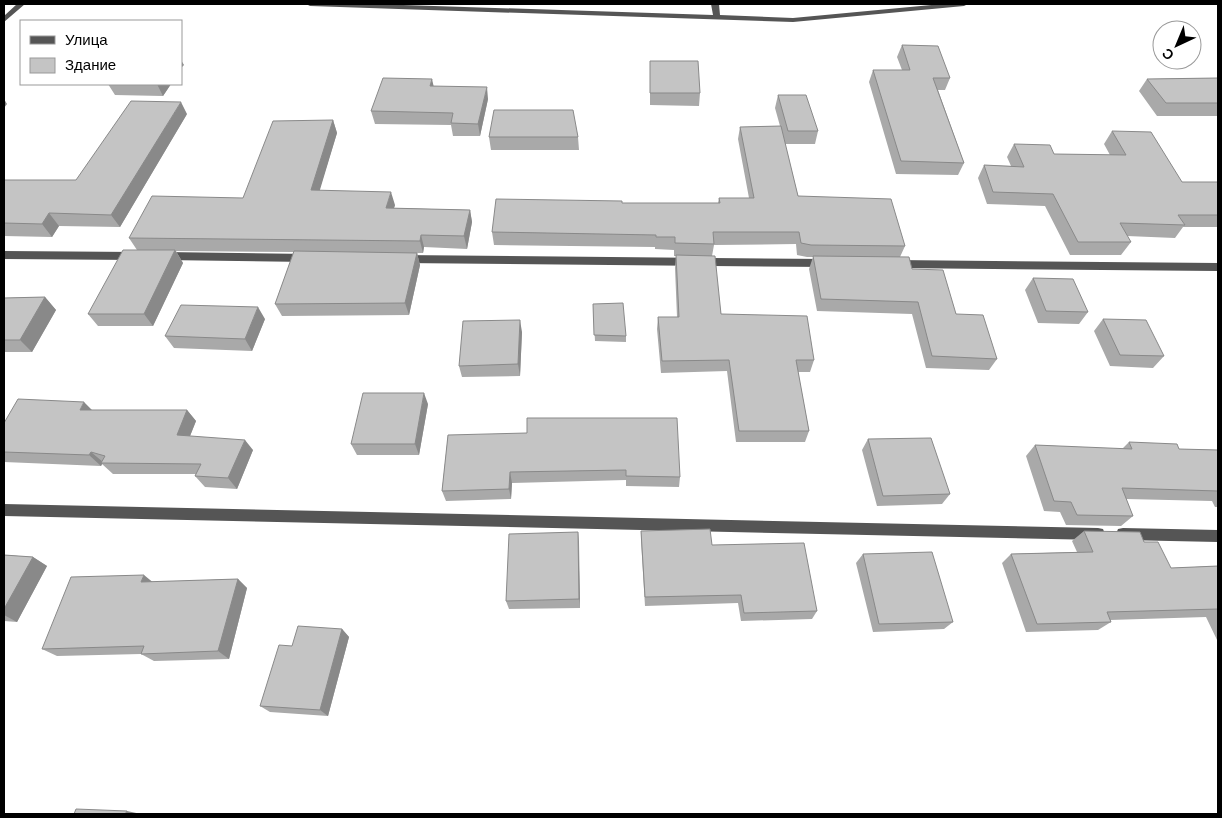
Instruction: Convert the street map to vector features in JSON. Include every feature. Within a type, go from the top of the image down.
[{"type":"street","points":[[4,20],[22,4]]},
{"type":"street","points":[[310,4],[793,20],[964,4]]},
{"type":"street","points":[[715,4],[718,18]]},
{"type":"street","points":[[4,255],[322,258]]},
{"type":"street","points":[[392,259],[840,263]]},
{"type":"street","points":[[880,264],[1218,267]]},
{"type":"street","points":[[4,510],[1218,536]]},
{"type":"building","points":[[902,45],[938,46],[950,78],[933,78],[964,163],[901,161],[873,70],[910,70]]},
{"type":"building","points":[[650,61],[698,61],[700,93],[650,93]]},
{"type":"building","points":[[383,78],[432,79],[430,86],[487,87],[478,124],[451,123],[453,113],[371,111]]},
{"type":"building","points":[[1218,78],[1218,103],[1166,103],[1147,79]]},
{"type":"building","points":[[778,95],[806,95],[818,131],[788,131]]},
{"type":"building","points":[[131,101],[181,102],[111,215],[49,213],[42,224],[4,223],[4,180],[76,180]]},
{"type":"building","points":[[494,110],[573,110],[578,137],[489,137]]},
{"type":"building","points":[[333,120],[311,190],[391,192],[386,208],[470,210],[464,236],[421,235],[420,241],[129,238],[152,196],[243,198],[273,121]]},
{"type":"building","points":[[781,126],[798,196],[891,199],[905,246],[811,245],[801,243],[799,232],[713,232],[714,244],[675,243],[675,237],[656,237],[656,235],[492,232],[496,199],[622,201],[622,203],[720,203],[719,198],[754,198],[740,127]]},
{"type":"building","points":[[1112,131],[1151,132],[1182,182],[1218,182],[1218,215],[1178,215],[1185,225],[1120,223],[1131,242],[1078,242],[1053,194],[993,192],[984,165],[1024,167],[1014,144],[1050,145],[1054,154],[1126,155]]},
{"type":"building","points":[[123,250],[175,250],[144,314],[88,314]]},
{"type":"building","points":[[294,251],[417,253],[405,303],[275,304]]},
{"type":"building","points":[[676,255],[715,256],[721,314],[807,316],[814,360],[796,360],[809,431],[739,431],[729,360],[662,361],[658,317],[679,317]]},
{"type":"building","points":[[813,256],[909,257],[912,269],[943,270],[956,314],[983,315],[997,359],[932,356],[918,302],[821,299]]},
{"type":"building","points":[[1033,278],[1073,279],[1088,312],[1046,311]]},
{"type":"building","points":[[45,297],[20,340],[4,340],[4,298]]},
{"type":"building","points":[[623,303],[626,336],[594,335],[593,304]]},
{"type":"building","points":[[181,305],[258,307],[245,339],[165,336]]},
{"type":"building","points":[[1103,319],[1146,320],[1164,356],[1120,355]]},
{"type":"building","points":[[520,320],[518,364],[459,366],[463,321]]},
{"type":"building","points":[[363,393],[424,393],[415,444],[351,444]]},
{"type":"building","points":[[18,399],[84,402],[80,410],[187,410],[177,435],[245,440],[228,478],[195,476],[201,464],[101,463],[105,456],[91,452],[89,455],[4,452],[4,423]]},
{"type":"building","points":[[527,418],[677,418],[680,477],[626,476],[626,470],[510,472],[509,489],[442,491],[448,435],[527,433]]},
{"type":"building","points":[[931,438],[950,494],[883,496],[868,439]]},
{"type":"building","points":[[1129,442],[1177,444],[1179,449],[1218,450],[1218,491],[1122,488],[1133,516],[1077,515],[1071,502],[1054,501],[1035,445],[1132,449]]},
{"type":"building","points":[[710,529],[712,545],[804,543],[817,611],[744,613],[741,595],[645,597],[641,531]]},
{"type":"building","points":[[1084,531],[1140,532],[1144,542],[1158,542],[1171,568],[1218,566],[1218,609],[1107,612],[1111,622],[1037,624],[1011,554],[1093,552]]},
{"type":"building","points":[[578,532],[579,599],[506,601],[509,534]]},
{"type":"building","points":[[932,552],[953,622],[879,624],[863,554]]},
{"type":"building","points":[[4,555],[33,557],[4,609]]},
{"type":"building","points":[[144,575],[141,582],[238,579],[218,651],[141,654],[144,646],[42,649],[71,577]]},
{"type":"building","points":[[298,626],[342,629],[320,710],[260,706],[279,645],[292,646]]},
{"type":"building","points":[[76,809],[127,811],[125,814],[74,814]]}]
